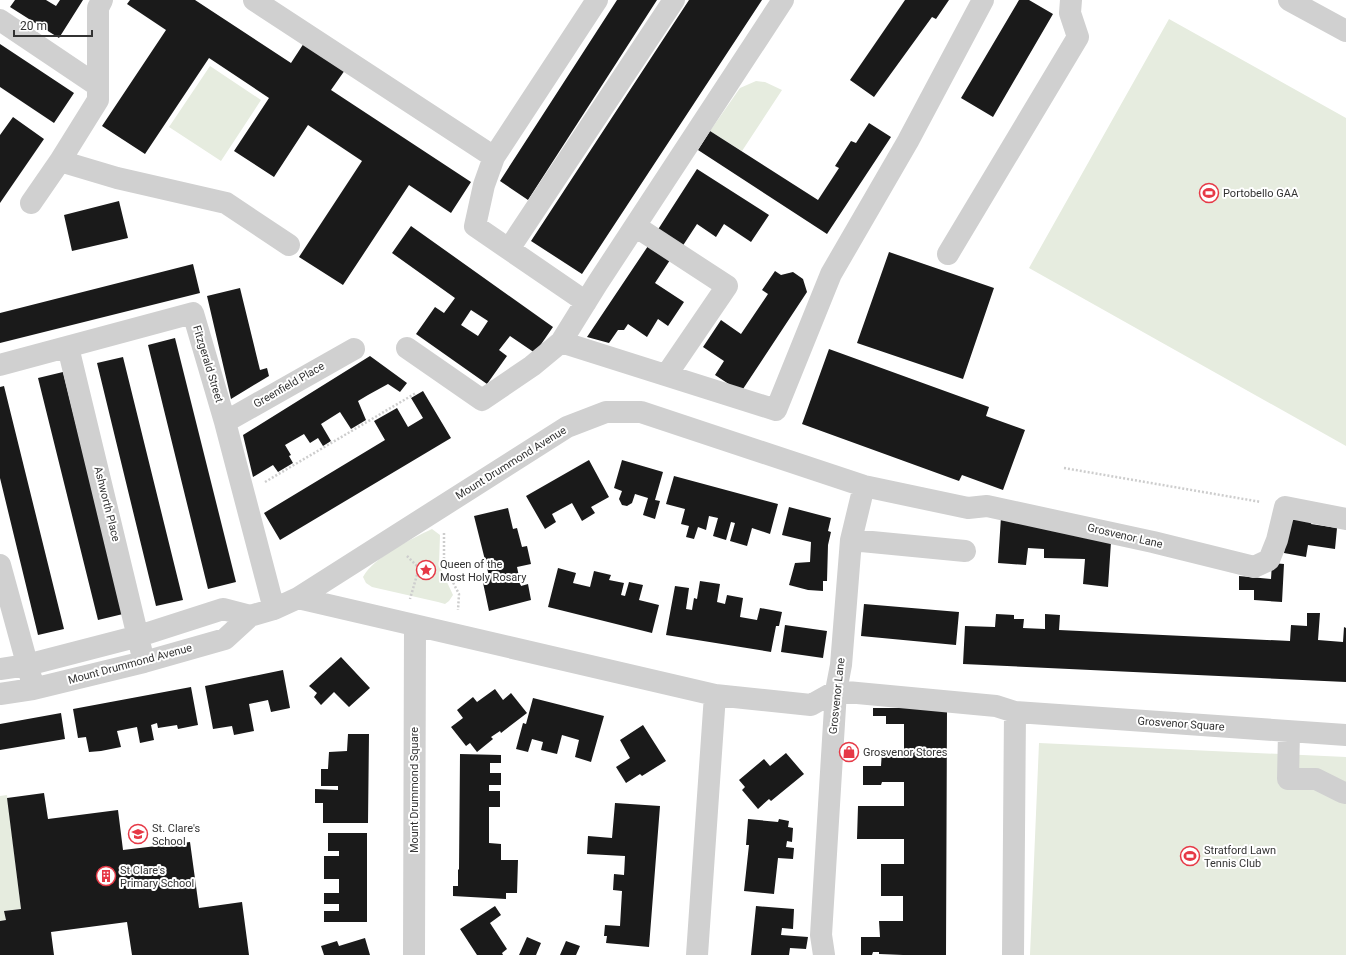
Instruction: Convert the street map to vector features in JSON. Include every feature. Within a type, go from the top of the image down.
[{"type":"street","points":[[31,203],[60,161],[98,100],[98,8],[102,0]]},
{"type":"street","points":[[254,0],[494,157]]},
{"type":"street","points":[[586,302],[475,226],[484,185],[494,157],[597,0]]},
{"type":"street","points":[[509,249],[674,0]]},
{"type":"street","points":[[407,348],[482,400],[532,366],[561,342],[635,226],[784,0]]},
{"type":"street","points":[[561,342],[667,374],[776,410],[832,274],[908,141],[983,0]]},
{"type":"street","points":[[948,254],[1078,37],[1070,13],[1071,0]]},
{"type":"street","points":[[1289,0],[1344,26]]},
{"type":"street","points":[[0,20],[98,86]]},
{"type":"street","points":[[60,161],[117,178],[226,203],[289,245]]},
{"type":"street","points":[[635,226],[727,286],[667,374]]},
{"type":"street","name":"Fitzgerald Street","points":[[0,364],[193,313],[225,422],[274,609]]},
{"type":"street","name":"Ashworth Place","points":[[68,347],[139,636],[144,662]]},
{"type":"street","name":"Greenfield Place","points":[[225,422],[354,349]]},
{"type":"street","name":"Mount Drummond Avenue","points":[[0,694],[34,689],[144,662],[225,639],[250,616],[274,609],[298,598],[567,427],[606,412],[641,412],[839,478]]},
{"type":"street","name":"Grosvenor Lane","points":[[839,478],[864,486],[968,508],[987,506],[1153,542],[1254,567],[1269,560],[1277,540],[1285,507],[1346,519]]},
{"type":"street","name":"Grosvenor Lane","points":[[824,955],[821,935],[836,690],[841,665],[851,540],[864,486]]},
{"type":"street","points":[[851,540],[965,551]]},
{"type":"street","points":[[0,565],[34,689]]},
{"type":"street","points":[[298,598],[715,695],[811,705],[836,690]]},
{"type":"street","points":[[0,669],[27,665],[139,636],[223,609],[250,616]]},
{"type":"street","name":"Mount Drummond Square","points":[[414,955],[415,626]]},
{"type":"street","name":"Grosvenor Square","points":[[836,690],[996,706],[1015,712],[1346,735]]},
{"type":"street","points":[[697,955],[715,695]]},
{"type":"street","points":[[1013,955],[1015,712]]},
{"type":"street","points":[[1289,732],[1288,779],[1316,779],[1346,793]]},
{"type":"path","points":[[263,484],[416,393]]},
{"type":"path","points":[[1064,468],[1266,503]]},
{"type":"path","points":[[436,510],[444,532],[444,566],[459,594],[455,635]]},
{"type":"path","points":[[402,551],[419,568],[410,602],[415,626]]},
{"type":"shaded area","name":"Portobello GAA","points":[[1169,19],[1346,118],[1346,446],[1029,268]]},
{"type":"shaded area","points":[[210,66],[261,100],[221,161],[169,127]]},
{"type":"shaded area","points":[[756,81],[765,82],[782,90],[742,151],[710,131],[740,88]]},
{"type":"shaded area","points":[[432,529],[440,535],[439,565],[453,595],[449,601],[445,604],[372,587],[366,583],[363,577],[375,562],[394,549]]},
{"type":"shaded area","name":"Stratford Lawn Tennis Club","points":[[1039,743],[1346,757],[1346,955],[1030,955]]},
{"type":"shaded area","points":[[7,795],[21,909],[5,911],[6,920],[0,921],[0,796]]},
{"type":"building","points":[[15,0],[46,0],[56,6],[60,0],[83,0],[59,38],[10,7]]},
{"type":"building","points":[[130,0],[195,0],[291,63],[304,43],[345,70],[331,90],[471,182],[451,213],[409,185],[343,285],[299,257],[362,161],[308,125],[274,177],[234,151],[269,98],[209,58],[145,154],[102,126],[166,30],[127,4]]},
{"type":"building","points":[[617,0],[657,0],[528,200],[500,181]]},
{"type":"building","points":[[689,0],[762,0],[582,274],[531,241]]},
{"type":"building","points":[[905,0],[949,0],[936,19],[932,17],[874,97],[850,80]]},
{"type":"building","points":[[1019,0],[1029,0],[1053,14],[993,117],[961,98]]},
{"type":"building","points":[[0,44],[74,93],[54,123],[0,87]]},
{"type":"building","points":[[13,117],[44,139],[0,203],[0,135]]},
{"type":"building","points":[[869,123],[891,137],[827,234],[698,150],[710,131],[818,200],[839,168],[835,166],[851,141],[856,143]]},
{"type":"building","points":[[697,169],[769,215],[751,242],[724,224],[716,237],[697,224],[682,247],[657,231]]},
{"type":"building","points":[[119,201],[128,238],[72,251],[64,215]]},
{"type":"building","points":[[411,226],[553,327],[535,353],[510,336],[499,350],[507,356],[487,384],[416,334],[435,307],[444,313],[455,298],[392,253]],"holes":[[[471,310],[488,321],[478,336],[461,325]]]},
{"type":"building","points":[[648,246],[670,260],[655,283],[684,302],[668,326],[658,319],[647,337],[628,324],[624,330],[618,330],[609,343],[587,337]]},
{"type":"building","points":[[889,252],[994,288],[963,379],[857,343]]},
{"type":"building","points":[[193,264],[200,293],[0,343],[0,313]]},
{"type":"building","points":[[775,271],[781,275],[793,272],[803,279],[807,292],[741,392],[715,375],[724,361],[703,347],[721,320],[741,334],[768,294],[762,290]]},
{"type":"building","points":[[240,288],[260,370],[267,368],[269,376],[231,399],[207,296]]},
{"type":"building","points":[[175,338],[236,582],[208,589],[148,345]]},
{"type":"building","points":[[829,349],[989,407],[986,416],[1025,430],[1003,490],[962,475],[959,481],[802,424]]},
{"type":"building","points":[[370,356],[407,383],[400,392],[388,384],[368,395],[358,401],[366,420],[351,429],[340,412],[321,424],[331,441],[323,446],[318,438],[310,443],[304,434],[285,445],[291,455],[289,456],[293,463],[278,472],[273,465],[253,477],[243,435]]},
{"type":"building","points":[[123,357],[183,600],[156,606],[97,363]]},
{"type":"building","points":[[63,372],[123,614],[98,620],[38,378]]},
{"type":"building","points":[[4,386],[64,629],[38,635],[0,478],[0,387]]},
{"type":"building","points":[[423,391],[451,438],[280,540],[264,513],[385,440],[374,421],[397,408],[408,427],[423,418],[411,398]]},
{"type":"building","points":[[589,460],[609,497],[591,507],[595,513],[582,521],[572,503],[552,514],[556,522],[545,529],[526,496]]},
{"type":"building","points":[[622,460],[663,472],[655,500],[660,501],[655,519],[643,515],[648,498],[635,494],[632,503],[627,506],[622,505],[619,499],[622,491],[614,488]]},
{"type":"building","points":[[674,476],[778,504],[770,534],[752,528],[747,546],[730,541],[735,523],[731,522],[726,540],[713,536],[718,518],[709,516],[706,530],[698,527],[694,539],[686,537],[689,526],[681,524],[685,509],[666,504]]},
{"type":"building","points":[[789,507],[831,518],[828,531],[831,532],[828,545],[827,581],[823,581],[823,591],[808,590],[789,585],[795,563],[810,562],[811,542],[782,535]]},
{"type":"building","points":[[508,508],[513,529],[517,528],[522,547],[527,546],[531,564],[517,567],[521,586],[528,584],[531,600],[489,611],[482,578],[489,576],[474,516]]},
{"type":"building","points":[[1001,517],[1111,542],[1108,587],[1083,584],[1085,559],[1044,558],[1044,549],[1028,548],[1026,565],[998,563]]},
{"type":"building","points":[[1290,517],[1312,521],[1311,524],[1337,528],[1335,549],[1308,545],[1306,557],[1284,553]]},
{"type":"building","points":[[1272,563],[1284,564],[1282,602],[1254,600],[1254,590],[1239,590],[1239,576],[1271,579]]},
{"type":"building","points":[[558,568],[576,573],[573,583],[590,587],[594,571],[611,575],[609,580],[624,583],[621,595],[625,596],[629,582],[643,585],[639,600],[659,605],[652,633],[548,607]]},
{"type":"building","points":[[700,581],[720,584],[717,602],[725,604],[727,595],[743,598],[740,617],[757,620],[760,608],[782,612],[779,626],[776,626],[771,652],[666,635],[675,586],[689,588],[686,609],[692,610],[694,598],[697,599]]},
{"type":"building","points":[[864,604],[959,612],[956,645],[861,636]]},
{"type":"building","points":[[1307,613],[1320,613],[1318,640],[1343,642],[1344,627],[1346,628],[1346,682],[963,664],[965,626],[995,627],[996,614],[1014,615],[1014,619],[1024,619],[1023,628],[1045,629],[1045,614],[1060,615],[1059,630],[1290,641],[1291,625],[1307,626]]},
{"type":"building","points":[[785,625],[827,631],[823,658],[781,652]]},
{"type":"building","points":[[341,657],[370,688],[349,707],[334,692],[321,705],[314,697],[317,693],[309,686]]},
{"type":"building","points":[[283,670],[290,708],[271,712],[268,700],[249,704],[254,731],[234,735],[232,726],[213,729],[205,686]]},
{"type":"building","points":[[191,687],[198,725],[178,729],[177,725],[158,728],[157,723],[151,725],[154,740],[140,743],[137,727],[117,731],[121,747],[101,751],[89,752],[86,737],[78,738],[73,709]]},
{"type":"building","points":[[495,689],[503,700],[511,693],[527,713],[501,733],[500,731],[491,737],[493,739],[477,752],[470,743],[466,746],[451,727],[463,718],[457,710],[473,697],[477,702]]},
{"type":"building","points":[[533,698],[604,716],[591,762],[575,757],[579,740],[562,735],[557,754],[541,750],[543,742],[532,739],[528,752],[516,749],[523,723],[526,724]]},
{"type":"building","points":[[873,708],[947,708],[946,955],[903,955],[879,954],[879,952],[873,952],[872,955],[861,955],[861,937],[880,937],[879,921],[903,921],[903,896],[881,896],[881,864],[904,864],[904,839],[857,839],[858,806],[904,806],[904,782],[882,782],[881,785],[863,785],[863,766],[881,766],[882,750],[904,750],[904,724],[886,724],[886,716],[873,716]]},
{"type":"building","points":[[61,713],[65,739],[0,750],[0,724]]},
{"type":"building","points":[[643,725],[666,761],[642,776],[640,774],[626,783],[616,767],[630,758],[620,740]]},
{"type":"building","points":[[348,734],[369,734],[368,823],[323,823],[323,803],[315,803],[315,789],[338,790],[338,786],[321,786],[321,769],[328,769],[329,752],[347,751]]},
{"type":"building","points":[[786,753],[804,774],[771,801],[769,799],[758,809],[742,790],[745,787],[739,780],[764,759],[770,766]]},
{"type":"building","points":[[460,754],[501,755],[501,763],[490,763],[490,773],[501,773],[501,785],[489,785],[489,791],[500,791],[500,807],[489,807],[489,843],[501,844],[501,860],[518,860],[517,893],[506,893],[506,899],[453,896],[453,886],[458,886],[458,869],[459,870]]},
{"type":"building","name":"St Clare's Primary School","points":[[44,793],[48,819],[118,810],[123,850],[190,842],[199,908],[242,902],[249,955],[132,955],[127,922],[51,932],[54,955],[0,955],[0,921],[6,920],[4,911],[21,909],[7,798]]},
{"type":"building","points":[[615,803],[660,806],[649,947],[606,943],[607,936],[604,936],[605,925],[620,926],[622,891],[613,890],[614,874],[624,875],[625,856],[587,854],[588,836],[612,838]]},
{"type":"building","points":[[748,819],[778,822],[779,819],[789,821],[788,827],[793,828],[792,842],[787,841],[786,847],[794,848],[793,859],[778,858],[774,894],[744,891],[749,845],[746,845]]},
{"type":"building","points":[[328,833],[367,833],[367,922],[324,922],[324,911],[339,911],[339,904],[324,904],[324,893],[339,893],[339,879],[324,879],[324,856],[339,856],[339,851],[328,851]]},
{"type":"building","points":[[495,906],[501,915],[490,923],[507,949],[502,953],[503,955],[477,955],[460,929]]},
{"type":"building","points":[[756,906],[794,909],[793,929],[782,928],[781,935],[808,937],[806,949],[790,948],[789,955],[751,955]]},
{"type":"building","points":[[527,937],[541,943],[536,955],[519,955]]},
{"type":"building","points":[[365,938],[370,955],[324,955],[321,946],[337,941],[339,946]]},
{"type":"building","points":[[566,941],[580,946],[576,955],[560,955]]},
{"type":"place","name":"Portobello GAA","points":[[1209,193]]},
{"type":"place","name":"Queen of the Most Holy Rosary","points":[[426,570]]},
{"type":"place","name":"Grosvenor Stores","points":[[849,752]]},
{"type":"place","name":"St. Clare's School","points":[[138,834]]},
{"type":"place","name":"Stratford Lawn Tennis Club","points":[[1190,856]]},
{"type":"place","name":"St Clare's Primary School","points":[[106,876]]}]
